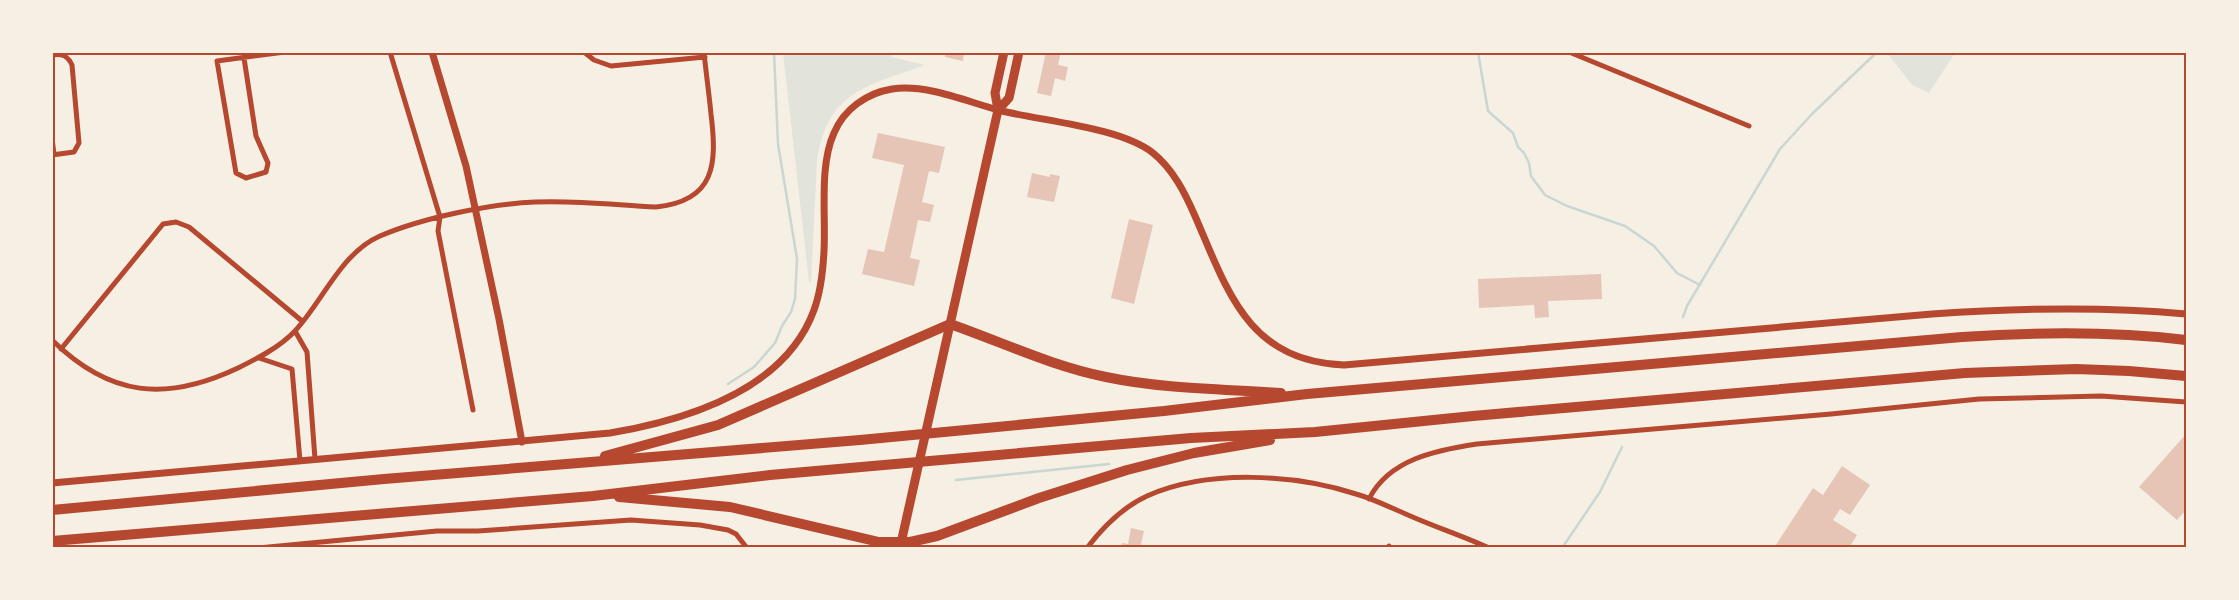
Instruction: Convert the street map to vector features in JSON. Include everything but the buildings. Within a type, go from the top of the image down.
[{"type":"highway","points":[[584,462],[718,425],[950,324],[1045,361],[1105,377],[1177,386],[1307,394]]},
{"type":"highway","points":[[52,510],[584,462],[869,439],[1164,411],[1307,394],[1991,335],[2094,334],[2186,340]]},
{"type":"highway","points":[[52,541],[593,496],[752,477],[1191,438],[1315,432],[1473,416],[1965,373],[2076,369],[2186,376]]},
{"type":"highway","points":[[593,496],[730,506],[879,542],[901,543],[928,539],[1039,498],[1174,457],[1315,432]]},
{"type":"main road","points":[[901,543],[908,506],[938,386],[998,110],[995,93],[1004,52]]},
{"type":"main road","points":[[998,110],[1009,98],[1018,52]]},
{"type":"street","points":[[244,58],[256,136],[268,163],[266,172],[246,178],[236,173],[217,61],[285,52]]},
{"type":"street","points":[[390,52],[440,217],[438,231],[473,410]]},
{"type":"street","points":[[432,52],[466,166],[499,319],[522,442]]},
{"type":"street","points":[[52,340],[61,349],[102,378],[128,386],[152,390],[196,384],[218,377],[259,358],[295,331],[357,252],[379,237],[440,217],[535,202],[656,207],[676,204],[693,196],[709,176],[714,157],[704,55],[612,66],[594,60],[584,52]]},
{"type":"street","points":[[1569,52],[1749,126]]},
{"type":"street","points":[[52,55],[69,58],[72,64],[79,143],[74,152],[53,154],[52,138]]},
{"type":"street","points":[[52,483],[522,442],[625,430],[670,419],[723,400],[774,368],[794,345],[814,311],[823,271],[826,164],[829,148],[840,122],[859,102],[883,91],[905,88],[1100,131],[1138,142],[1153,153],[1175,176],[1234,300],[1250,324],[1284,351],[1300,358],[1326,364],[1344,365],[1922,315],[2028,308],[2099,308],[2186,314]]},
{"type":"street","points":[[61,349],[163,224],[176,222],[189,227],[302,322]]},
{"type":"street","points":[[295,331],[308,352],[315,459]]},
{"type":"street","points":[[259,358],[292,368],[300,461]]},
{"type":"street","points":[[1369,499],[1383,478],[1417,458],[1477,444],[1831,414],[1979,398],[2101,396],[2186,402]]},
{"type":"street","points":[[1087,548],[1109,522],[1133,504],[1148,496],[1206,480],[1256,477],[1296,480],[1329,487],[1369,499],[1489,548]]},
{"type":"street","points":[[258,548],[438,531],[478,531],[631,520],[691,524],[728,530],[736,534],[747,548]]},
{"type":"shaded area","points":[[783,53],[892,53],[891,57],[925,65],[886,79],[854,94],[841,105],[830,119],[822,137],[817,160],[811,282],[809,282]]},
{"type":"shaded area","points":[[1887,53],[1955,53],[1929,93],[1912,85]]},
{"type":"waterway","points":[[728,384],[754,367],[775,343],[782,326],[791,312],[795,299],[797,259],[778,144],[774,52]]},
{"type":"waterway","points":[[1478,52],[1488,111],[1513,133],[1518,147],[1524,153],[1529,163],[1531,176],[1545,195],[1567,206],[1625,226],[1654,246],[1677,273],[1700,285]]},
{"type":"waterway","points":[[1683,317],[1687,306],[1780,149],[1812,114],[1877,52]]},
{"type":"waterway","points":[[1562,548],[1600,492],[1622,447]]},
{"type":"waterway","points":[[956,480],[1109,464]]}]
